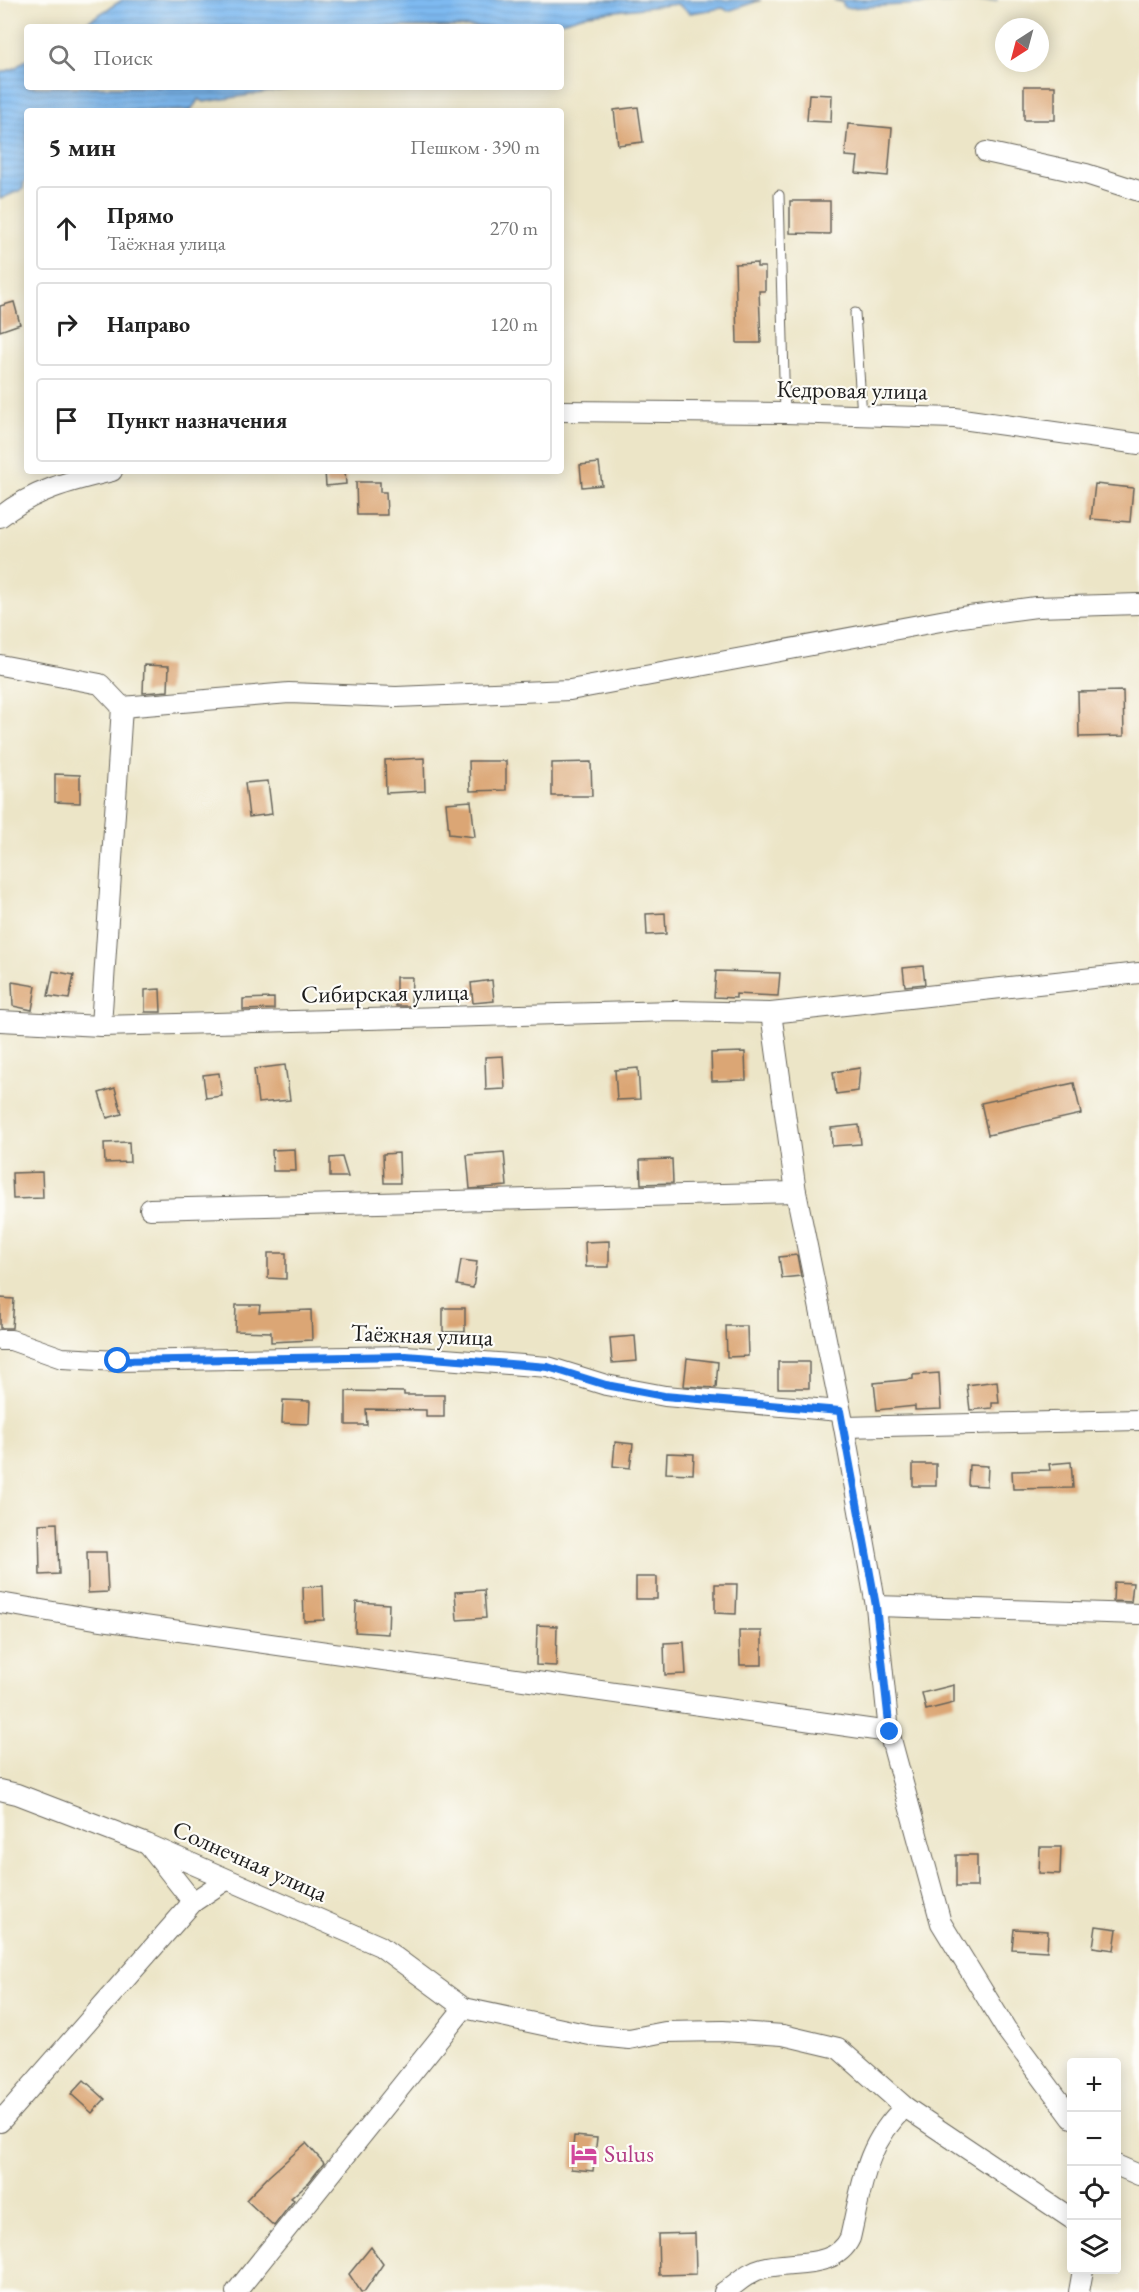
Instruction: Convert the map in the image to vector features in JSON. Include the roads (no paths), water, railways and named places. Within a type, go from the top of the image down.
[{"type":"street","points":[[986,152],[1086,174],[1139,191]]},
{"type":"street","name":"Кедровая улица","points":[[564,411],[785,413],[956,418],[1139,444]]},
{"type":"street","points":[[0,517],[19,502],[66,482],[99,474]]},
{"type":"street","points":[[122,707],[289,693],[396,697],[570,690],[962,617],[1036,607],[1139,604]]},
{"type":"street","points":[[0,665],[100,684],[122,707],[101,1026]]},
{"type":"street","name":"Сибирская улица","points":[[0,1021],[101,1026],[674,1011],[771,1013],[1139,973]]},
{"type":"street","points":[[771,1013],[796,1192],[842,1419],[876,1606],[890,1732],[941,1923],[1006,2029],[1067,2113]]},
{"type":"street","points":[[150,1209],[796,1192]]},
{"type":"street","name":"Таёжная улица","points":[[0,1340],[11,1340],[62,1358],[118,1361],[406,1356],[548,1367],[606,1385],[664,1396],[842,1419],[1139,1420]]},
{"type":"street","points":[[0,1603],[95,1619],[890,1732]]},
{"type":"street","points":[[876,1606],[1139,1614]]},
{"type":"street","name":"Солнечная улица","points":[[0,1790],[17,1794],[147,1844],[380,1946],[464,2008]]},
{"type":"street","points":[[147,1844],[193,1902]]},
{"type":"street","points":[[0,2122],[193,1902],[226,1880]]},
{"type":"street","points":[[236,2292],[464,2008],[590,2035],[629,2039],[677,2032],[723,2031],[783,2035],[838,2048],[905,2107],[1067,2216]]},
{"type":"street","points":[[724,2292],[744,2275],[764,2268],[834,2257],[845,2249],[850,2238],[868,2161],[889,2122],[905,2107]]},
{"type":"street","points":[[1118,2166],[1139,2175]]},
{"type":"street","points":[[1079,2292],[1082,2274]]},
{"type":"lane","points":[[779,195],[785,413]]},
{"type":"lane","points":[[855,313],[862,416]]},
{"type":"water","points":[[122,0],[761,0],[728,11],[723,8],[690,13],[677,4],[589,14],[554,24],[84,24]]},
{"type":"water","points":[[833,0],[998,0],[845,8],[842,2]]},
{"type":"water","points":[[24,61],[24,90],[282,90],[204,102],[199,99],[192,108],[24,108],[23,189],[0,199],[0,73],[15,68]]},
{"type":"place","name":"Sulus","points":[[584,2154]]}]
